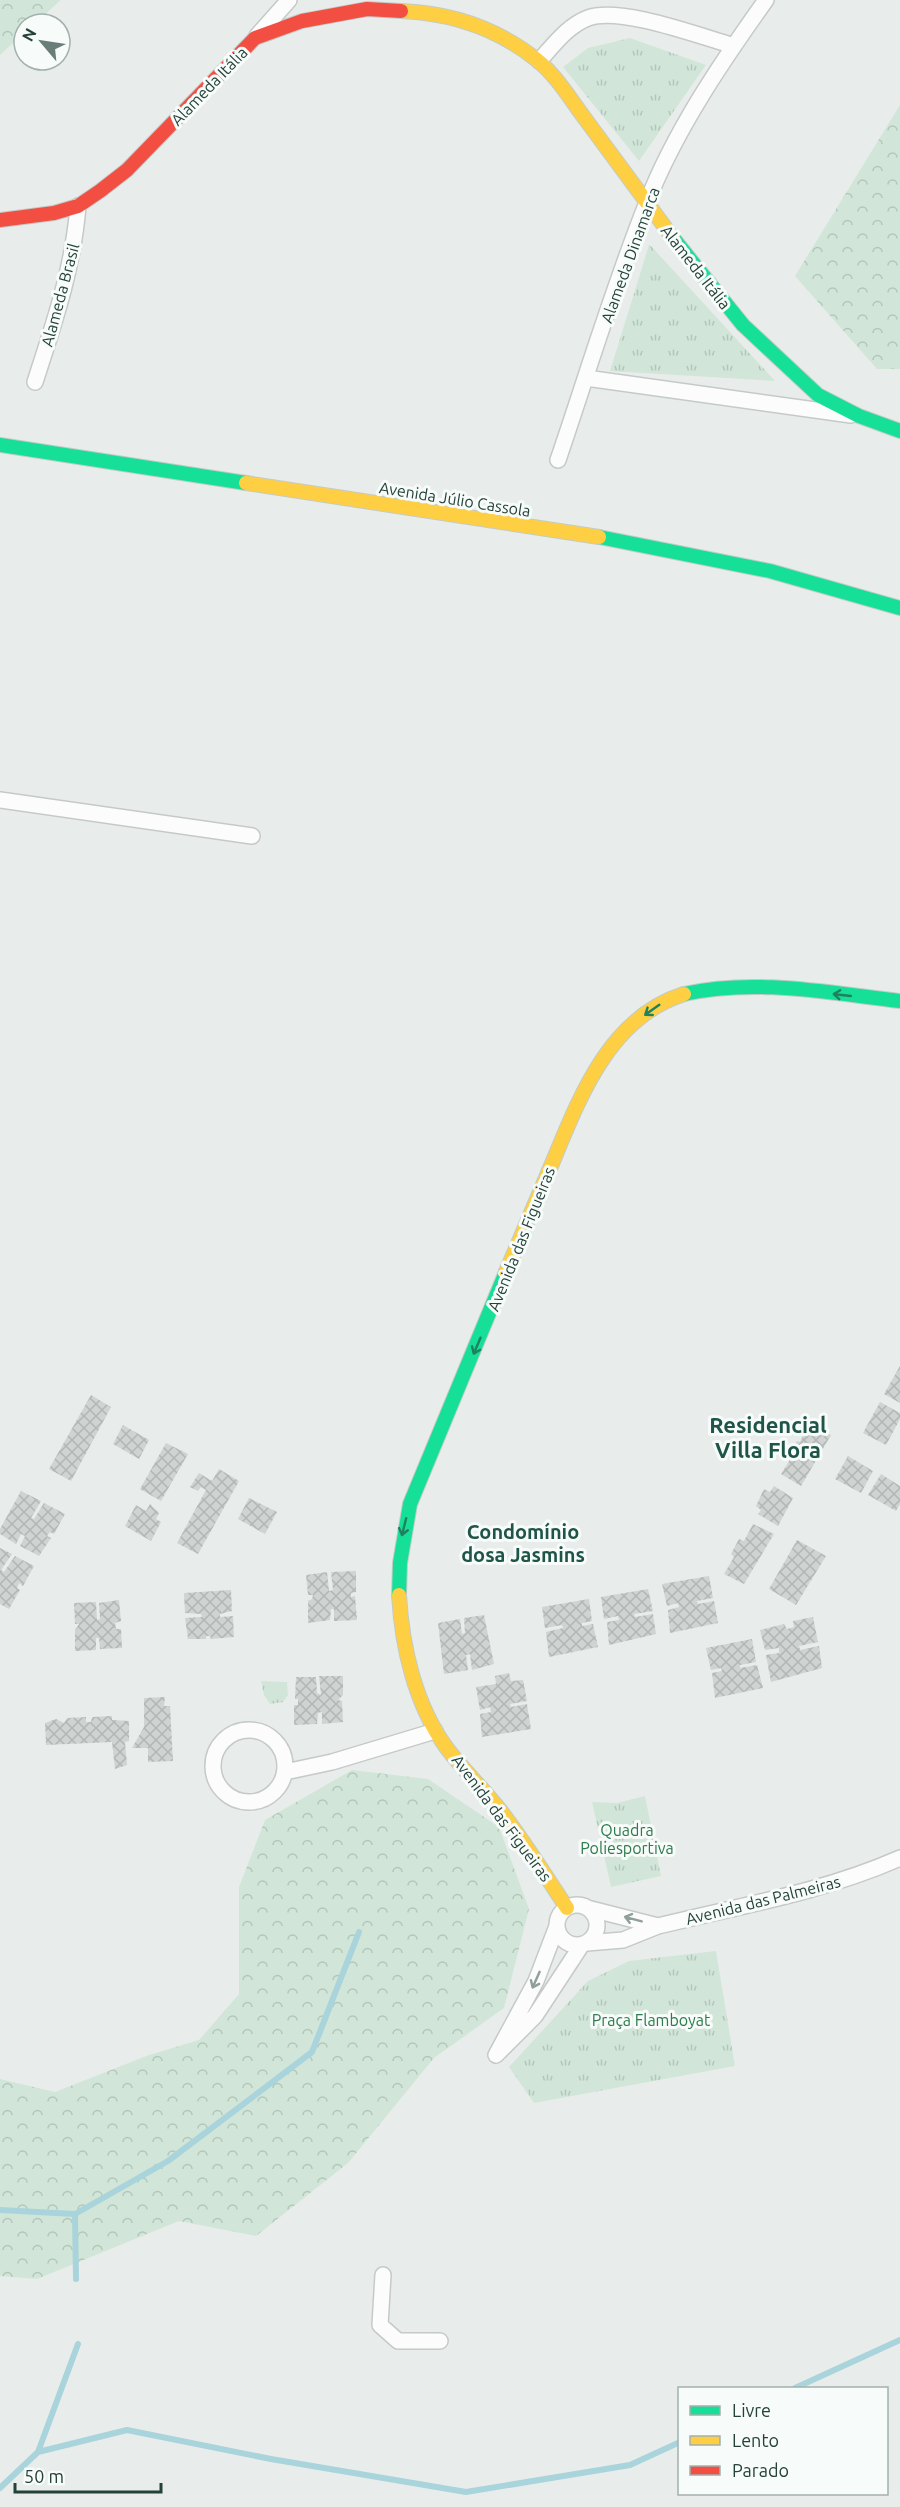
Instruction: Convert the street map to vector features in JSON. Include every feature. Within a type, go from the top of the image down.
[{"type":"street","points":[[255,38],[289,0]]},
{"type":"street","name":"Alameda Dinamarca","points":[[558,460],[646,203],[682,131],[734,46],[766,0]]},
{"type":"street","name":"Alameda Itália","points":[[0,220],[54,213],[78,206],[128,170],[255,38],[302,21],[364,5],[432,12],[475,24],[509,40],[539,61],[564,90],[646,203],[743,325],[818,395],[859,416],[900,432]]},
{"type":"street","points":[[539,61],[570,29],[587,19],[604,14],[631,18],[734,46]]},
{"type":"street","name":"Alameda Brasil","points":[[35,382],[69,273],[75,248],[78,206]]},
{"type":"street","name":"Alameda Itália","points":[[586,378],[781,408],[859,416]]},
{"type":"street","name":"Avenida Júlio Cassola","points":[[0,445],[603,538],[770,572],[900,608]]},
{"type":"street","points":[[2,804],[252,836]]},
{"type":"street","name":"Avenida das Figueiras","points":[[567,1908],[541,1865],[435,1731],[409,1668],[397,1572],[408,1513],[438,1432],[466,1371],[569,1122],[598,1065],[625,1030],[656,1006],[687,993],[748,986],[900,1001]]},
{"type":"street","points":[[285,1772],[282,1749],[265,1733],[254,1730],[242,1731],[222,1742],[213,1764],[214,1776],[220,1786],[228,1795],[245,1802],[263,1799],[273,1793],[285,1772],[332,1762],[435,1731]]},
{"type":"street","name":"Avenida das Palmeiras","points":[[584,1945],[623,1940],[658,1926],[755,1902],[809,1892],[863,1875],[900,1858]]},
{"type":"street","points":[[580,1905],[587,1908],[596,1918],[596,1933],[584,1945],[536,2016],[496,2055],[536,1981],[558,1918],[567,1908],[580,1905]]},
{"type":"street","name":"Avenida das Palmeiras","points":[[587,1908],[658,1926]]},
{"type":"street","points":[[556,1926],[561,1939],[573,1946],[584,1945]]},
{"type":"street","points":[[383,2275],[380,2325],[398,2341],[440,2341]]},
{"type":"green space","points":[[0,0],[61,0],[48,12],[12,12],[12,44],[0,55]]},
{"type":"green space","points":[[630,38],[706,65],[639,161],[563,67],[588,48]]},
{"type":"green space","points":[[900,105],[900,369],[877,369],[795,276]]},
{"type":"green space","points":[[650,245],[775,381],[610,371]]},
{"type":"green space","points":[[261,1681],[287,1682],[288,1695],[283,1702],[270,1704],[264,1695]]},
{"type":"green space","points":[[352,1770],[428,1779],[499,1827],[529,1909],[504,2008],[434,2058],[348,2163],[256,2236],[179,2221],[37,2279],[0,2276],[0,2079],[55,2092],[149,2055],[199,2040],[239,1994],[239,1887],[265,1820]]},
{"type":"green space","name":"Quadra Poliesportiva","points":[[645,1796],[661,1876],[611,1887],[592,1802],[617,1803]]},
{"type":"green space","name":"Praça Flamboyat","points":[[716,1951],[735,2066],[534,2103],[509,2067],[588,1981],[629,1961]]},
{"type":"building","points":[[900,1366],[900,1403],[884,1394]]},
{"type":"building","points":[[91,1395],[111,1407],[71,1481],[49,1469]]},
{"type":"building","points":[[880,1402],[900,1413],[900,1419],[886,1445],[863,1433]]},
{"type":"building","points":[[809,1423],[831,1435],[801,1486],[781,1474],[791,1458],[788,1455],[797,1441],[800,1442]]},
{"type":"building","points":[[123,1425],[149,1440],[139,1459],[113,1444]]},
{"type":"building","points":[[166,1443],[188,1454],[161,1501],[140,1489]]},
{"type":"building","points":[[848,1456],[873,1471],[861,1493],[835,1479]]},
{"type":"building","points":[[219,1469],[239,1481],[198,1554],[177,1543],[206,1490],[201,1487],[198,1491],[190,1487],[199,1473],[212,1481]]},
{"type":"building","points":[[881,1474],[900,1486],[900,1504],[896,1511],[868,1495]]},
{"type":"building","points":[[774,1486],[793,1498],[778,1526],[758,1514],[761,1510],[756,1506],[764,1489],[770,1492]]},
{"type":"building","points":[[21,1491],[41,1501],[31,1518],[34,1519],[44,1503],[65,1514],[54,1534],[50,1532],[47,1536],[51,1538],[39,1556],[20,1546],[25,1536],[21,1534],[16,1544],[0,1534],[0,1529]]},
{"type":"building","points":[[249,1498],[277,1512],[265,1534],[238,1519]]},
{"type":"building","points":[[150,1504],[159,1513],[156,1519],[161,1522],[151,1541],[125,1526],[136,1505],[146,1511]]},
{"type":"building","points":[[753,1524],[774,1534],[744,1584],[724,1574],[734,1557],[731,1554],[739,1539],[744,1541]]},
{"type":"building","points":[[797,1540],[826,1556],[796,1605],[769,1589]]},
{"type":"building","points":[[0,1548],[12,1554],[1,1570],[4,1572],[15,1556],[34,1566],[23,1586],[19,1583],[17,1588],[20,1590],[9,1609],[0,1604]]},
{"type":"building","points":[[356,1571],[356,1592],[351,1593],[351,1597],[355,1596],[357,1620],[334,1621],[334,1609],[331,1609],[330,1620],[308,1623],[308,1601],[313,1595],[308,1595],[306,1575],[327,1572],[329,1591],[333,1590],[331,1572]]},
{"type":"building","points":[[709,1576],[713,1598],[697,1601],[698,1604],[714,1601],[718,1623],[670,1633],[668,1610],[679,1607],[678,1603],[667,1606],[662,1584]]},
{"type":"building","points":[[648,1589],[653,1611],[634,1614],[635,1617],[653,1614],[656,1634],[609,1645],[607,1622],[619,1620],[618,1616],[604,1619],[601,1597]]},
{"type":"building","points":[[231,1590],[232,1611],[220,1614],[220,1617],[233,1616],[234,1637],[211,1639],[210,1636],[206,1636],[206,1639],[188,1639],[185,1618],[202,1617],[201,1614],[185,1613],[184,1593]]},
{"type":"building","points":[[589,1599],[592,1621],[582,1623],[582,1626],[593,1624],[598,1647],[549,1657],[546,1632],[563,1628],[562,1625],[545,1628],[542,1607]]},
{"type":"building","points":[[119,1600],[121,1621],[115,1623],[116,1629],[121,1629],[122,1648],[100,1649],[99,1638],[96,1638],[96,1650],[75,1651],[75,1630],[79,1624],[75,1624],[74,1603],[96,1602],[97,1620],[100,1619],[99,1603]]},
{"type":"building","points":[[484,1615],[494,1664],[472,1670],[470,1654],[466,1655],[468,1670],[444,1674],[438,1623],[460,1619],[462,1634],[465,1633],[464,1618]]},
{"type":"building","points":[[813,1617],[818,1642],[799,1646],[800,1650],[819,1646],[822,1668],[771,1682],[766,1655],[779,1653],[779,1648],[765,1650],[760,1630],[784,1624],[787,1629],[794,1627],[793,1621]]},
{"type":"building","points":[[752,1639],[756,1662],[740,1665],[740,1668],[757,1665],[763,1688],[715,1698],[712,1673],[722,1671],[721,1668],[711,1670],[706,1648]]},
{"type":"building","points":[[509,1673],[511,1681],[523,1680],[527,1701],[510,1704],[511,1707],[527,1704],[531,1729],[482,1737],[480,1714],[491,1712],[490,1707],[480,1710],[476,1687],[496,1684],[495,1676]]},
{"type":"building","points":[[319,1676],[343,1676],[343,1695],[338,1700],[342,1701],[343,1722],[322,1724],[322,1712],[318,1713],[317,1724],[294,1725],[294,1705],[298,1705],[298,1699],[295,1699],[296,1677],[316,1677],[317,1693],[321,1695]]},
{"type":"building","points":[[165,1697],[164,1706],[170,1706],[173,1761],[148,1762],[148,1748],[132,1748],[144,1727],[144,1698]]},
{"type":"building","points":[[112,1716],[112,1720],[129,1721],[129,1741],[125,1742],[127,1765],[115,1769],[112,1742],[46,1745],[45,1723],[56,1719],[64,1723],[67,1718],[86,1717],[86,1722],[91,1722],[92,1717]]},
{"type":"waterway","points":[[0,2210],[75,2214],[168,2161],[312,2052],[359,1932]]},
{"type":"waterway","points":[[75,2214],[76,2279]]},
{"type":"waterway","points":[[797,2387],[900,2340]]},
{"type":"waterway","points":[[0,2488],[38,2452],[78,2344]]},
{"type":"waterway","points":[[38,2452],[127,2430],[271,2459],[466,2492],[630,2465],[678,2443]]},
{"type":"traffic: fast","points":[[673,238],[743,325],[818,395],[859,416],[900,431]]},
{"type":"traffic: fast","points":[[0,445],[246,483]]},
{"type":"traffic: fast","points":[[599,537],[770,571],[900,608]]},
{"type":"traffic: fast","points":[[684,994],[711,989],[765,987],[900,1001]]},
{"type":"traffic: fast","points":[[399,1595],[400,1563],[410,1504],[506,1272]]},
{"type":"traffic: slow","points":[[401,11],[438,15],[473,24],[506,39],[537,60],[563,88],[673,238]]},
{"type":"traffic: slow","points":[[246,483],[599,537]]},
{"type":"traffic: slow","points":[[506,1272],[573,1114],[600,1064],[616,1041],[635,1022],[658,1006],[684,994]]},
{"type":"traffic: slow","points":[[399,1595],[403,1635],[412,1674],[418,1694],[435,1730],[452,1755],[509,1822],[567,1908]]},
{"type":"traffic: jam","points":[[0,220],[54,213],[78,206],[100,191],[127,170],[255,38],[302,21],[367,9],[401,11]]},
{"type":"district","name":"Residencial Villa Flora","points":[[768,1436]]},
{"type":"district","name":"Condomínio dosa Jasmins","points":[[523,1542]]}]
